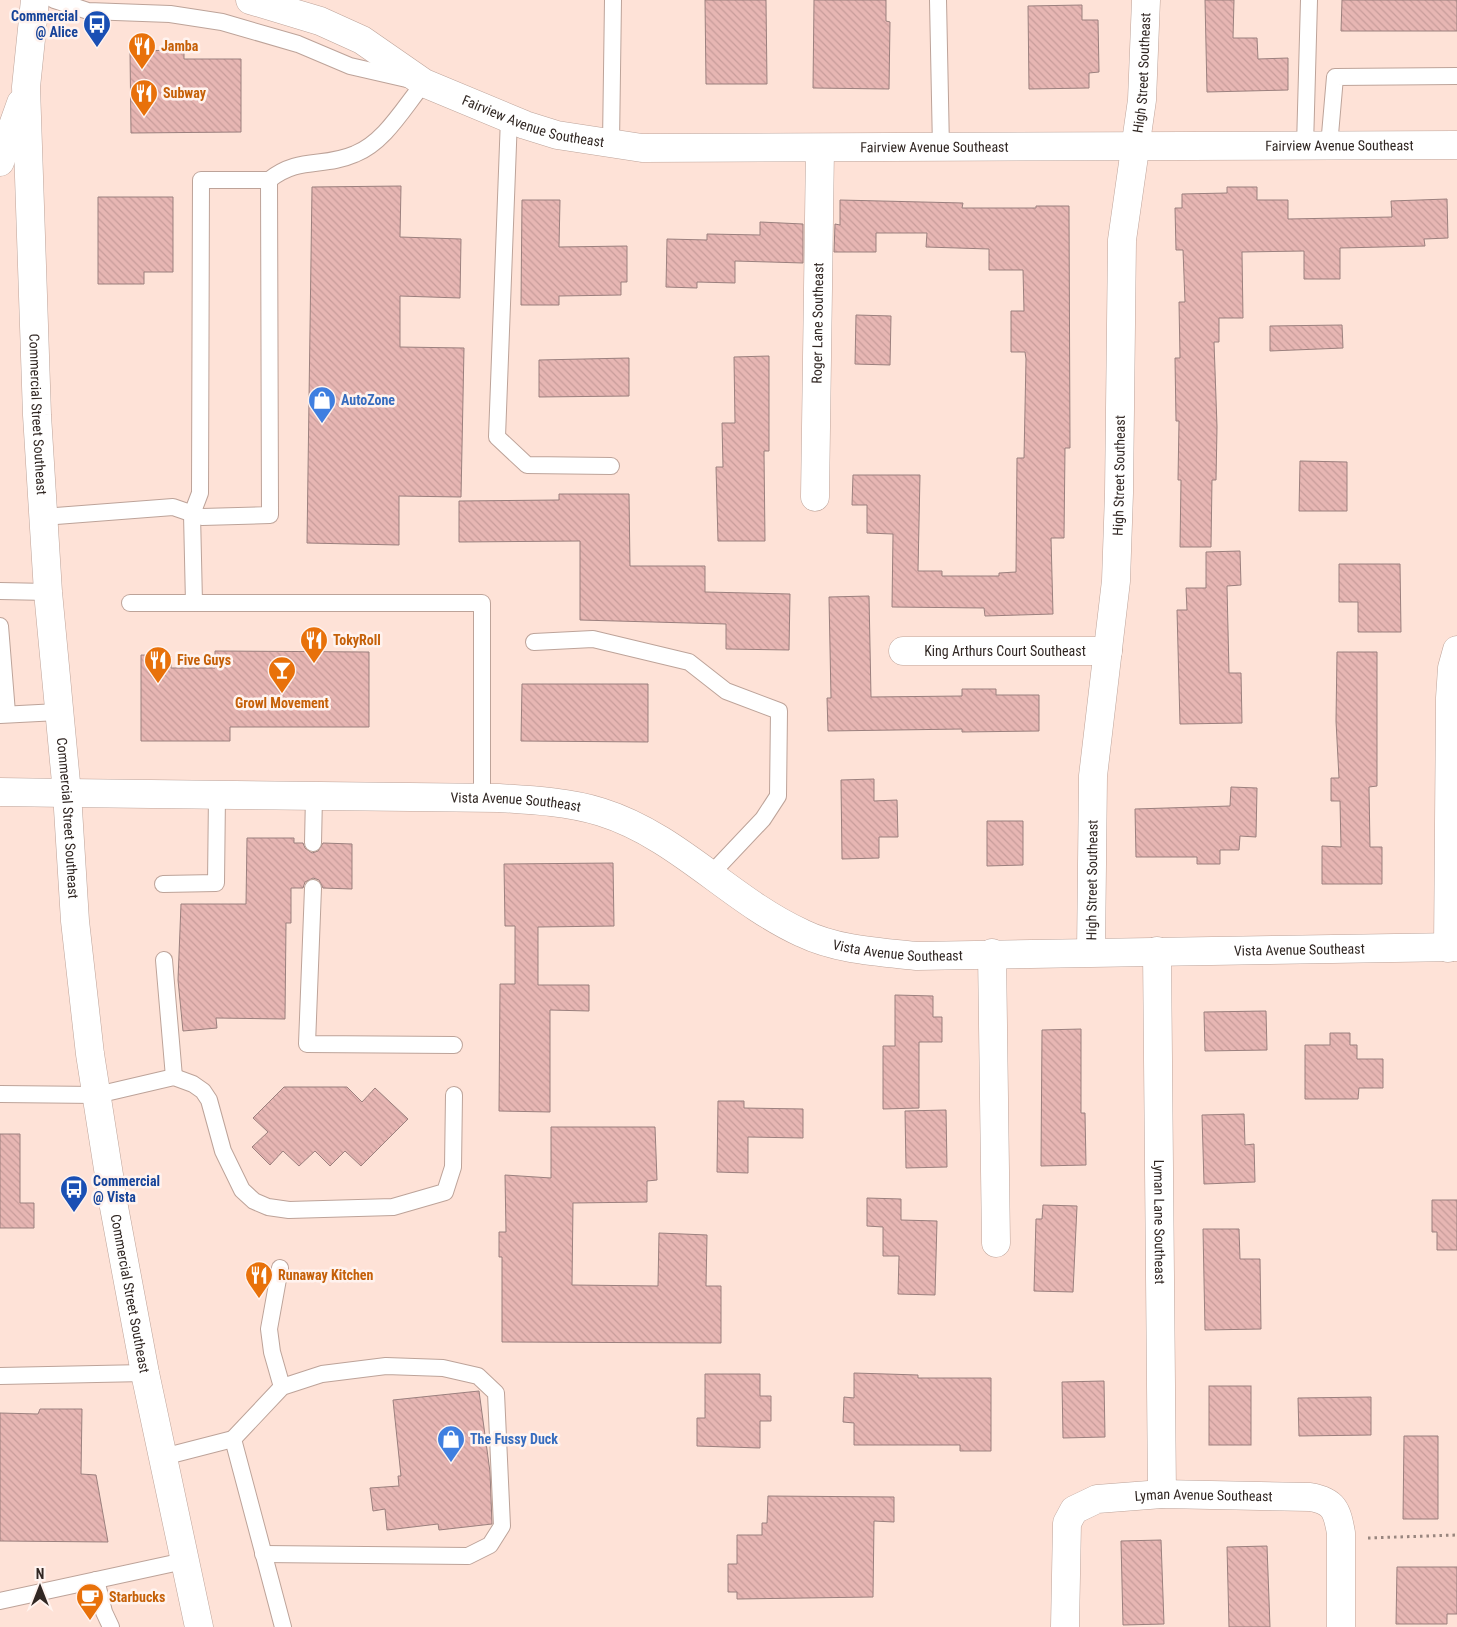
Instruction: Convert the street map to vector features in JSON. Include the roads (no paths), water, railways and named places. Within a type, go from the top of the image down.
[{"type":"main road","name":"Commercial Street Southeast","points":[[35,0],[26,87],[37,415],[48,592],[67,793],[75,921],[97,1095],[114,1207],[145,1373],[199,1627]]},
{"type":"main road","name":"High Street Southeast","points":[[1091,952],[1091,806],[1097,736],[1116,580],[1122,240],[1142,100],[1146,0]]},
{"type":"main road","name":"Fairview Avenue Southeast","points":[[264,2],[320,21],[362,40],[424,83],[508,118],[557,135],[642,148],[820,149],[1457,145]]},
{"type":"main road","points":[[0,162],[26,87]]},
{"type":"main road","name":"Roger Lane Southeast","points":[[815,497],[820,149]]},
{"type":"main road","points":[[1453,948],[1450,698],[1452,668],[1457,650]]},
{"type":"main road","name":"King Arthurs Court Southeast","points":[[903,651],[1108,651]]},
{"type":"main road","name":"Vista Avenue Southeast","points":[[0,792],[482,798],[540,801],[600,812],[642,830],[685,854],[758,909],[803,934],[861,951],[917,956],[992,953],[1453,948]]},
{"type":"main road","name":"Lyman Lane Southeast","points":[[1157,951],[1162,1494]]},
{"type":"main road","points":[[992,953],[996,1243]]},
{"type":"main road","name":"Lyman Avenue Southeast","points":[[1065,1627],[1066,1523],[1074,1510],[1097,1499],[1162,1494],[1310,1496],[1323,1499],[1334,1508],[1338,1518],[1341,1627]]},
{"type":"lane","name":"Fairview Avenue Southeast","points":[[54,0],[88,11],[170,14],[222,22],[290,41],[350,66],[424,83]]},
{"type":"lane","points":[[610,144],[613,0]]},
{"type":"lane","points":[[938,0],[941,148]]},
{"type":"lane","points":[[1309,0],[1317,146]]},
{"type":"lane","points":[[1317,146],[1335,77],[1457,76]]},
{"type":"lane","points":[[194,602],[192,514],[200,493],[201,180],[269,180],[283,169],[302,163],[324,163],[356,154],[379,138],[424,83]]},
{"type":"lane","points":[[508,118],[497,437],[527,465],[611,466]]},
{"type":"lane","points":[[43,517],[173,508],[202,517],[270,514],[269,180]]},
{"type":"lane","points":[[0,591],[48,592]]},
{"type":"lane","points":[[130,603],[482,603],[482,798]]},
{"type":"lane","points":[[0,626],[4,714],[58,712]]},
{"type":"lane","points":[[534,642],[593,639],[689,662],[726,691],[779,711],[778,796],[764,819],[711,874]]},
{"type":"lane","points":[[163,884],[216,882],[217,794]]},
{"type":"lane","points":[[313,843],[314,796]]},
{"type":"lane","points":[[313,888],[307,1044],[454,1045]]},
{"type":"lane","points":[[164,960],[174,1077]]},
{"type":"lane","points":[[0,1094],[97,1095],[174,1077],[193,1084],[203,1091],[209,1100],[223,1152],[242,1190],[254,1201],[268,1207],[289,1210],[393,1207],[445,1192],[454,1167],[454,1095]]},
{"type":"lane","points":[[280,1268],[269,1329],[272,1352],[282,1387]]},
{"type":"lane","points":[[163,1457],[233,1439],[282,1387],[322,1374],[386,1366],[444,1368],[478,1376],[496,1393],[502,1526],[490,1545],[468,1556],[263,1554]]},
{"type":"lane","points":[[0,1376],[145,1373]]},
{"type":"lane","points":[[233,1439],[283,1627]]},
{"type":"lane","points":[[0,1601],[184,1561]]},
{"type":"lane","points":[[96,1580],[104,1612],[111,1627]]},
{"type":"place","name":"Commercial @ Alice","points":[[97,48]]},
{"type":"place","name":"Jamba","points":[[142,70]]},
{"type":"place","name":"Subway","points":[[144,117]]},
{"type":"place","name":"AutoZone","points":[[322,424]]},
{"type":"place","name":"TokyRoll","points":[[314,664]]},
{"type":"place","name":"Five Guys","points":[[158,684]]},
{"type":"place","name":"Growl Movement","points":[[282,694]]},
{"type":"place","name":"Commercial @ Vista","points":[[74,1213]]},
{"type":"place","name":"Runaway Kitchen","points":[[259,1299]]},
{"type":"place","name":"The Fussy Duck","points":[[451,1463]]},
{"type":"place","name":"Starbucks","points":[[90,1621]]}]
